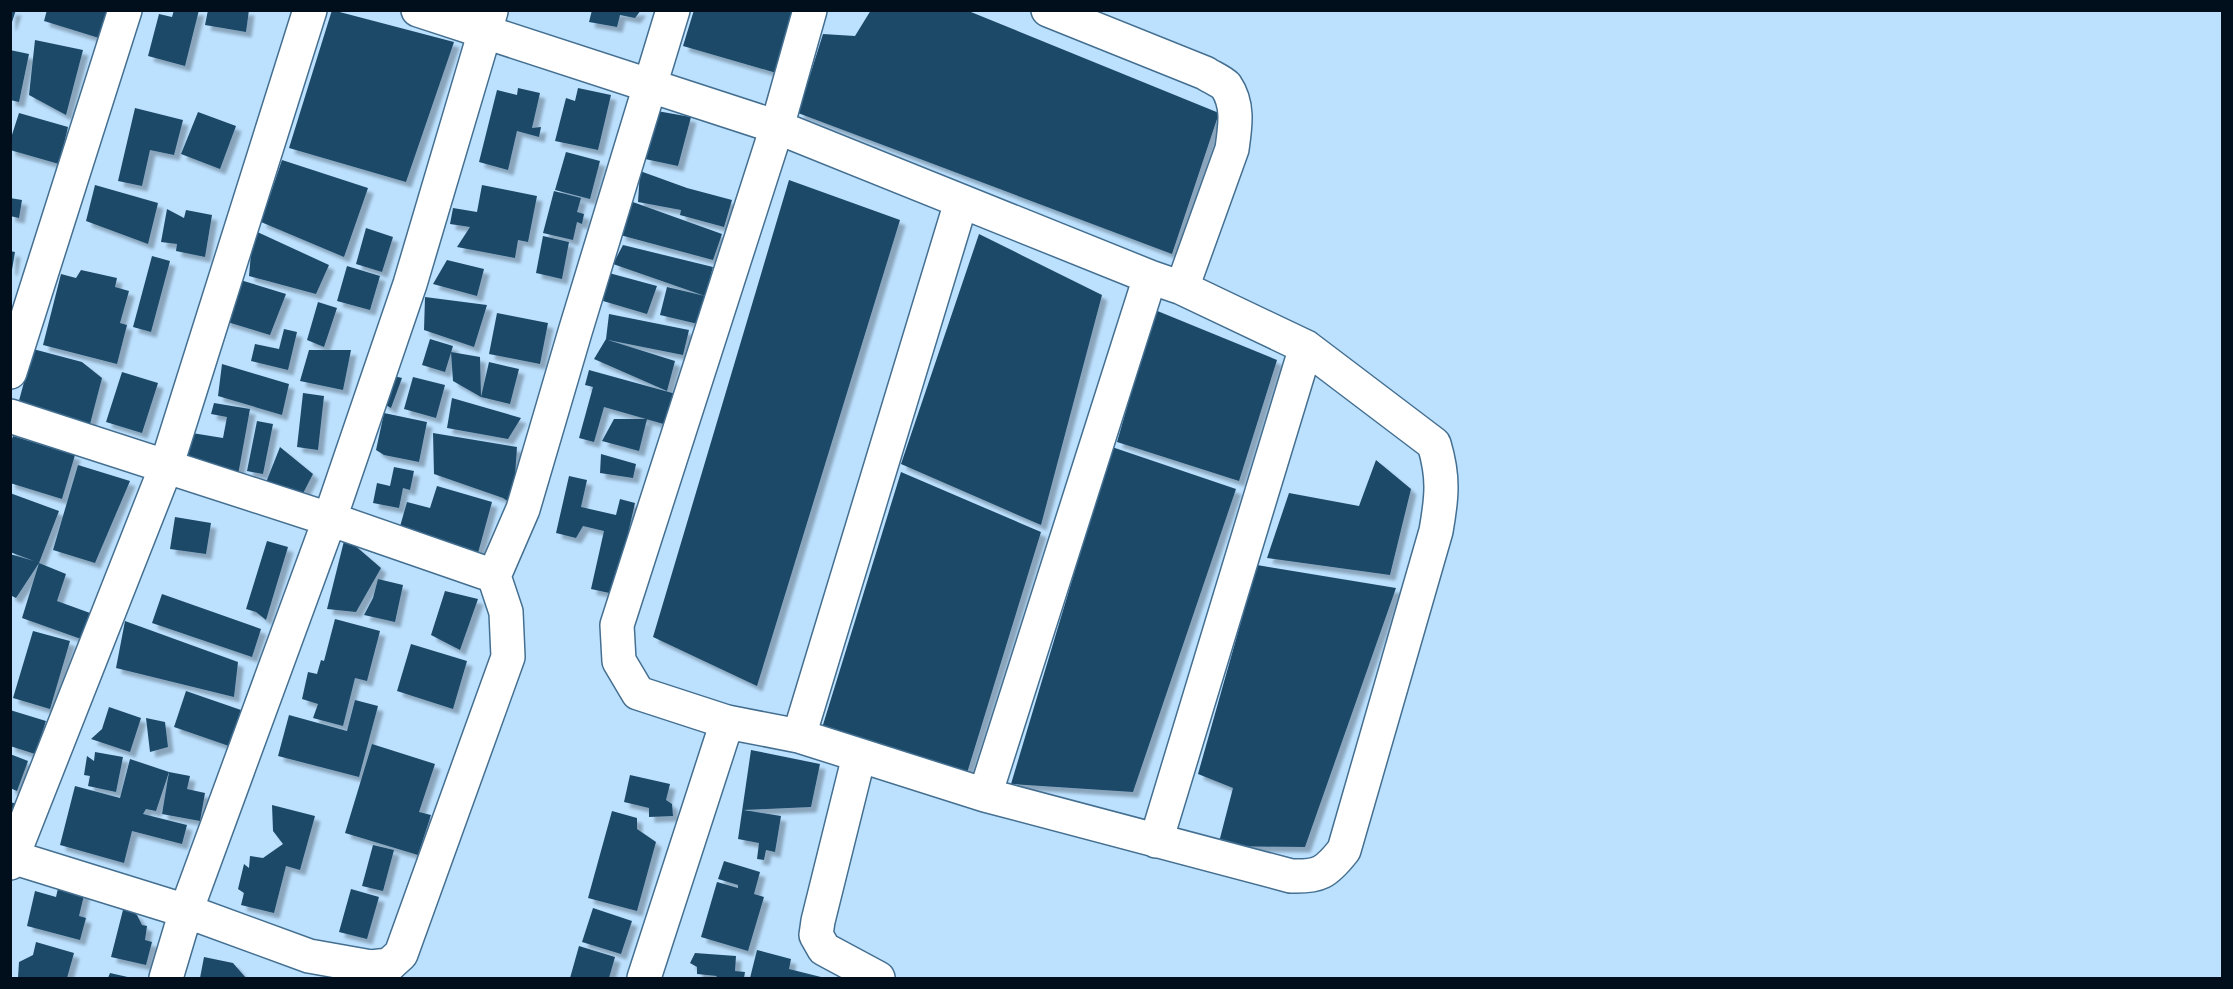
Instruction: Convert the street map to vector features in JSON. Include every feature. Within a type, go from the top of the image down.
[{"type":"street","points":[[10,372],[125,10]]},
{"type":"street","points":[[310,10],[166,467],[11,860],[186,911],[305,967],[389,965],[401,954],[508,657],[506,612],[494,576],[523,509],[574,332],[673,10]]},
{"type":"street","points":[[418,10],[488,21],[651,85],[777,127],[1150,278],[1182,288],[1306,347],[1434,444],[1440,465],[1442,497],[1436,531],[1344,850],[1331,867],[1311,876],[1291,876],[985,795],[799,736],[727,722],[638,693],[619,661],[617,625],[777,127],[810,10]]},
{"type":"street","points":[[1048,10],[1205,73],[1225,84],[1234,105],[1235,127],[1232,148],[1182,288]]},
{"type":"street","points":[[166,978],[186,911],[329,521],[410,284],[488,21]]},
{"type":"street","points":[[799,736],[961,202]]},
{"type":"street","points":[[985,795],[1150,278]]},
{"type":"street","points":[[1156,841],[1306,347]]},
{"type":"street","points":[[10,416],[494,576]]},
{"type":"street","points":[[644,978],[727,722]]},
{"type":"street","points":[[859,756],[816,935],[824,949],[862,975]]},
{"type":"building","points":[[10,10],[16,10],[11,25],[10,25]]},
{"type":"building","points":[[47,10],[107,10],[99,38],[44,21]]},
{"type":"building","points":[[174,10],[199,10],[185,66],[148,56],[159,14],[172,17]]},
{"type":"building","points":[[208,10],[249,10],[246,32],[205,25]]},
{"type":"building","points":[[332,10],[454,42],[406,182],[289,148]]},
{"type":"building","points":[[592,10],[641,10],[635,18],[620,15],[617,27],[589,22]]},
{"type":"building","points":[[694,10],[793,10],[780,74],[683,46]]},
{"type":"building","points":[[871,10],[966,10],[1219,113],[1172,254],[798,113],[823,34],[855,36]]},
{"type":"building","points":[[35,40],[83,50],[66,115],[29,95]]},
{"type":"building","points":[[10,50],[29,54],[19,102],[10,100]]},
{"type":"building","points":[[518,88],[540,93],[532,128],[541,127],[539,137],[517,131],[508,170],[479,162],[497,90],[517,95]]},
{"type":"building","points":[[578,88],[611,95],[598,150],[555,141],[566,98],[575,101]]},
{"type":"building","points":[[135,108],[183,120],[174,155],[150,150],[142,186],[118,181]]},
{"type":"building","points":[[657,111],[691,117],[678,166],[645,159]]},
{"type":"building","points":[[198,112],[236,126],[220,169],[181,154]]},
{"type":"building","points":[[19,113],[68,127],[59,164],[10,150],[10,141]]},
{"type":"building","points":[[566,152],[600,161],[590,199],[555,190]]},
{"type":"building","points":[[282,160],[368,188],[344,257],[261,222]]},
{"type":"building","points":[[640,171],[687,188],[732,200],[724,227],[680,215],[681,210],[638,202]]},
{"type":"building","points":[[789,180],[900,220],[757,686],[653,637]]},
{"type":"building","points":[[95,185],[158,203],[148,244],[86,221]]},
{"type":"building","points":[[482,185],[537,196],[528,242],[518,240],[515,258],[457,247],[470,227],[450,224],[453,208],[477,212]]},
{"type":"building","points":[[554,191],[581,198],[577,212],[584,214],[582,224],[577,222],[573,240],[543,233]]},
{"type":"building","points":[[10,198],[22,200],[19,218],[10,216]]},
{"type":"building","points":[[630,201],[722,234],[713,260],[620,235]]},
{"type":"building","points":[[167,209],[184,218],[186,210],[212,215],[205,257],[176,251],[177,244],[161,242]]},
{"type":"building","points":[[366,228],[393,237],[382,272],[356,264]]},
{"type":"building","points":[[253,230],[329,265],[316,294],[249,276]]},
{"type":"building","points":[[979,234],[1102,295],[1041,525],[901,464]]},
{"type":"building","points":[[543,236],[569,242],[562,279],[536,273]]},
{"type":"building","points":[[623,245],[713,267],[705,296],[613,264]]},
{"type":"building","points":[[10,251],[15,252],[12,270],[10,270]]},
{"type":"building","points":[[152,256],[170,261],[151,332],[133,327]]},
{"type":"building","points":[[447,260],[484,269],[477,296],[433,284]]},
{"type":"building","points":[[347,266],[380,276],[370,310],[337,301]]},
{"type":"building","points":[[81,270],[117,278],[115,287],[129,291],[120,323],[127,325],[117,364],[43,345],[61,274],[76,278]]},
{"type":"building","points":[[609,273],[657,286],[647,314],[603,301]]},
{"type":"building","points":[[237,279],[286,294],[270,335],[224,321]]},
{"type":"building","points":[[667,287],[705,296],[698,324],[660,315]]},
{"type":"building","points":[[425,297],[487,305],[474,347],[424,330]]},
{"type":"building","points":[[318,302],[337,308],[324,347],[307,340]]},
{"type":"building","points":[[1155,310],[1277,360],[1239,481],[1117,442]]},
{"type":"building","points":[[497,313],[548,323],[540,364],[489,354]]},
{"type":"building","points":[[609,314],[689,330],[683,355],[608,340],[675,361],[667,391],[594,359],[606,339]]},
{"type":"building","points":[[284,329],[297,332],[288,370],[251,361],[255,344],[279,349]]},
{"type":"building","points":[[430,339],[453,346],[445,372],[422,365]]},
{"type":"building","points":[[33,349],[82,362],[102,378],[89,428],[17,408]]},
{"type":"building","points":[[309,350],[351,350],[343,390],[300,381]]},
{"type":"building","points":[[451,352],[480,357],[481,397],[453,381]]},
{"type":"building","points":[[489,362],[519,369],[510,404],[481,397]]},
{"type":"building","points":[[222,364],[289,384],[282,415],[218,396]]},
{"type":"building","points":[[589,370],[676,394],[667,425],[604,407],[594,442],[579,438],[593,387],[585,385]]},
{"type":"building","points":[[122,372],[158,383],[142,433],[106,422]]},
{"type":"building","points":[[390,375],[402,378],[391,408],[382,403]]},
{"type":"building","points":[[413,377],[445,385],[436,418],[404,409]]},
{"type":"building","points":[[303,393],[324,396],[318,450],[297,447]]},
{"type":"building","points":[[452,398],[521,418],[508,439],[447,428]]},
{"type":"building","points":[[214,403],[250,409],[238,475],[186,466],[192,433],[223,438],[227,417],[211,414]]},
{"type":"building","points":[[384,413],[427,422],[419,462],[384,455],[376,450]]},
{"type":"building","points":[[614,419],[647,419],[639,451],[602,441]]},
{"type":"building","points":[[257,421],[273,424],[263,474],[247,471]]},
{"type":"building","points":[[433,433],[517,447],[513,505],[503,498],[434,474]]},
{"type":"building","points":[[13,436],[75,455],[62,499],[10,483],[10,444]]},
{"type":"building","points":[[280,447],[313,474],[297,505],[263,490]]},
{"type":"building","points":[[1112,447],[1236,489],[1133,792],[1011,784]]},
{"type":"building","points":[[601,454],[636,464],[633,478],[600,473]]},
{"type":"building","points":[[1376,460],[1411,489],[1390,575],[1267,558],[1289,493],[1359,506]]},
{"type":"building","points":[[78,465],[130,481],[95,563],[53,550]]},
{"type":"building","points":[[394,467],[414,471],[410,490],[403,488],[399,508],[373,503],[377,483],[390,486]]},
{"type":"building","points":[[901,472],[1041,532],[967,773],[822,728]]},
{"type":"building","points":[[569,476],[587,480],[581,507],[616,515],[620,499],[635,503],[614,594],[591,589],[604,531],[583,526],[576,538],[556,533]]},
{"type":"building","points":[[437,486],[492,502],[478,553],[399,530],[407,502],[430,508]]},
{"type":"building","points":[[10,493],[59,511],[39,563],[16,598],[10,595],[10,554],[34,561],[10,552]]},
{"type":"building","points":[[175,517],[211,523],[206,554],[170,549]]},
{"type":"building","points":[[345,537],[381,568],[356,612],[327,609]]},
{"type":"building","points":[[267,541],[288,547],[266,620],[256,612],[246,609]]},
{"type":"building","points":[[39,563],[66,574],[57,601],[90,613],[81,639],[22,618]]},
{"type":"building","points":[[1257,565],[1396,588],[1305,847],[1218,846],[1233,788],[1198,774]]},
{"type":"building","points":[[378,579],[403,585],[395,622],[364,615],[373,598]]},
{"type":"building","points":[[445,591],[478,599],[460,650],[431,635]]},
{"type":"building","points":[[162,594],[261,629],[252,657],[152,623]]},
{"type":"building","points":[[335,619],[380,631],[367,681],[355,678],[343,726],[313,718],[318,704],[302,699],[308,672],[317,674],[321,660],[324,661]]},
{"type":"building","points":[[125,621],[238,662],[234,697],[116,668]]},
{"type":"building","points":[[33,631],[70,641],[50,709],[13,698]]},
{"type":"building","points":[[411,644],[467,661],[453,709],[397,691]]},
{"type":"building","points":[[186,691],[241,710],[229,746],[174,727]]},
{"type":"building","points":[[355,700],[378,706],[359,777],[278,756],[289,715],[347,731]]},
{"type":"building","points":[[109,707],[141,718],[130,752],[91,739],[102,729]]},
{"type":"building","points":[[10,710],[46,721],[35,754],[10,746]]},
{"type":"building","points":[[146,718],[165,722],[168,747],[150,752]]},
{"type":"building","points":[[372,744],[435,764],[419,812],[431,815],[418,855],[345,833]]},
{"type":"building","points":[[751,750],[820,764],[811,807],[744,810],[781,816],[775,852],[766,850],[764,860],[757,859],[759,843],[738,839]]},
{"type":"building","points":[[95,752],[123,757],[116,792],[88,786],[90,776],[84,775],[87,756],[94,761]]},
{"type":"building","points":[[10,754],[28,761],[17,791],[10,788]]},
{"type":"building","points":[[130,759],[169,772],[156,811],[146,809],[143,814],[187,825],[182,844],[132,831],[124,863],[60,845],[75,786],[120,798]]},
{"type":"building","points":[[169,772],[190,776],[187,789],[205,793],[200,821],[162,814]]},
{"type":"building","points":[[630,775],[670,784],[666,800],[672,804],[673,816],[649,817],[649,808],[624,802]]},
{"type":"building","points":[[10,802],[17,804],[10,822]]},
{"type":"building","points":[[272,805],[315,816],[300,870],[286,866],[274,913],[241,905],[244,893],[238,889],[244,864],[249,868],[250,856],[263,858],[283,844],[273,831]]},
{"type":"building","points":[[612,811],[637,818],[637,829],[656,842],[637,911],[588,898]]},
{"type":"building","points":[[373,845],[394,850],[383,891],[362,886]]},
{"type":"building","points":[[724,861],[760,872],[754,894],[764,897],[748,951],[701,937],[717,882],[738,888],[738,885],[718,879]]},
{"type":"building","points":[[59,884],[85,891],[79,916],[86,918],[80,940],[27,926],[35,891],[56,897]]},
{"type":"building","points":[[351,889],[379,897],[367,939],[339,932]]},
{"type":"building","points":[[124,906],[137,915],[142,925],[147,926],[145,940],[152,942],[146,965],[111,957]]},
{"type":"building","points":[[593,908],[632,921],[621,954],[582,942]]},
{"type":"building","points":[[36,942],[74,953],[67,978],[18,978],[19,962],[33,955]]},
{"type":"building","points":[[579,946],[615,957],[609,978],[570,978]]},
{"type":"building","points":[[757,950],[791,959],[789,969],[825,978],[750,978]]},
{"type":"building","points":[[695,953],[736,956],[735,971],[745,972],[744,978],[715,978],[717,976],[697,974],[697,967],[690,963]]},
{"type":"building","points":[[204,957],[233,963],[246,978],[200,978]]},
{"type":"building","points":[[110,973],[132,978],[108,978]]}]
